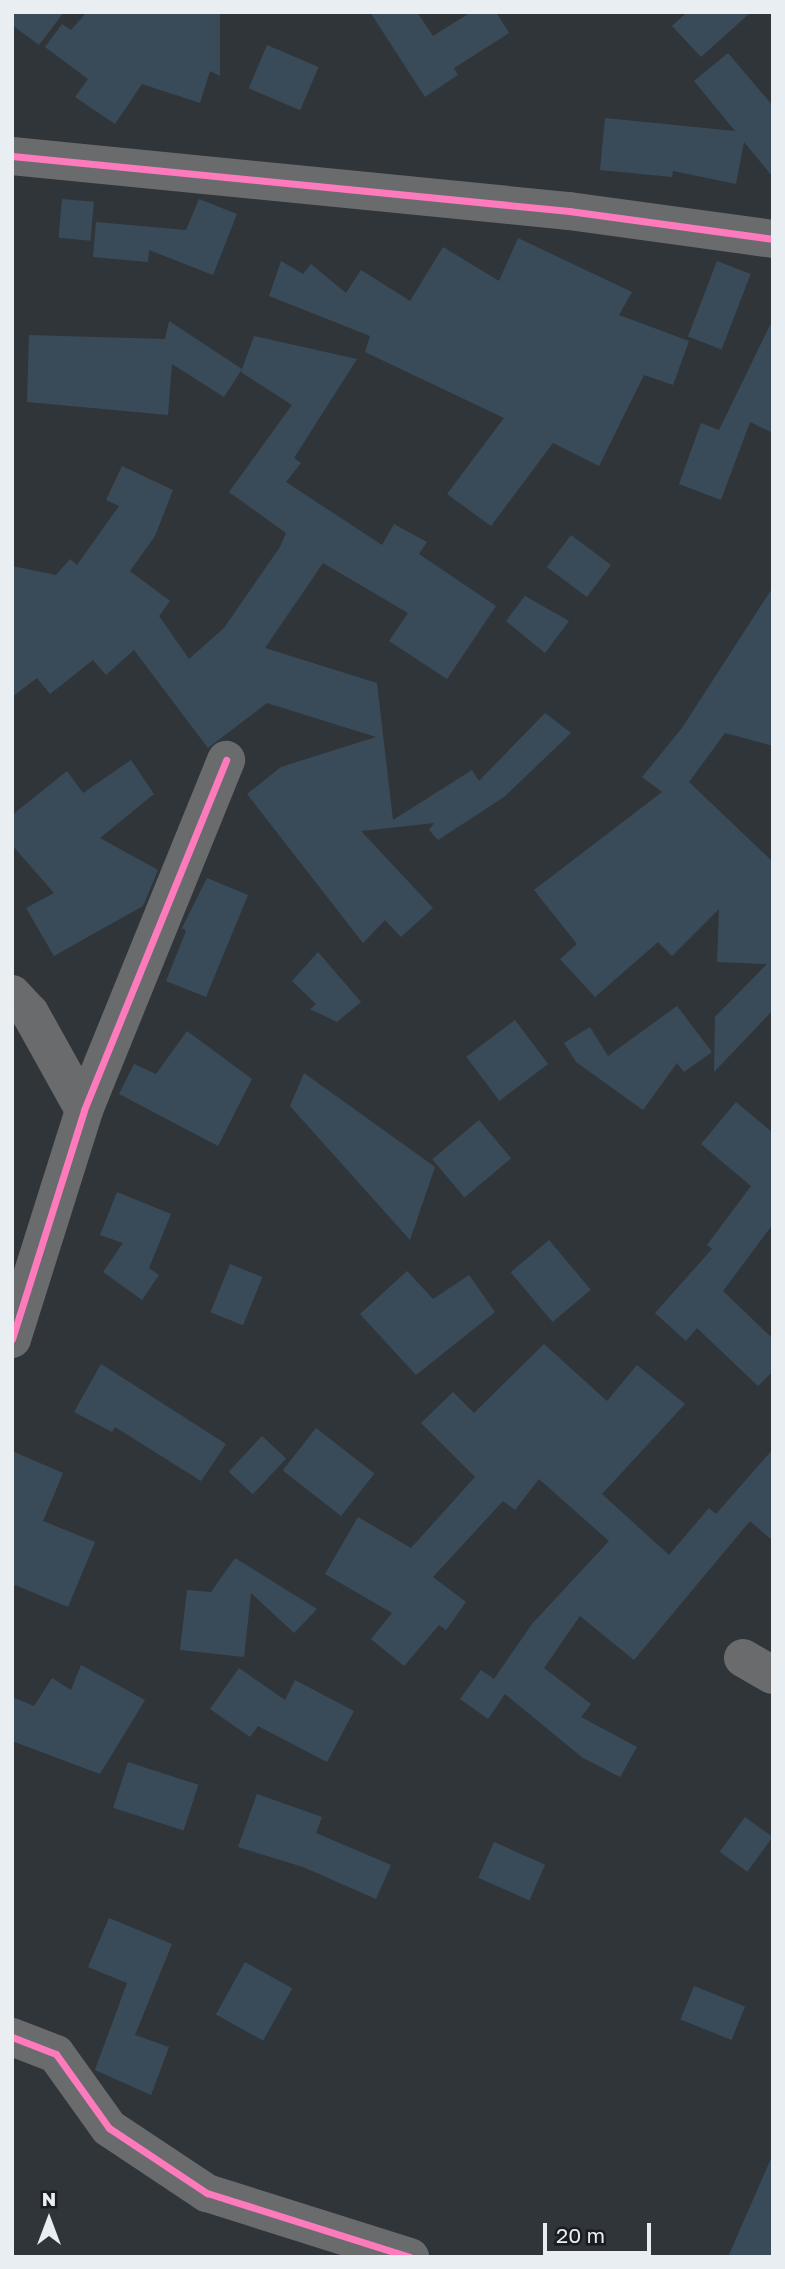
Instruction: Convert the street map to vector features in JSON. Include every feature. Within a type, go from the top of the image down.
[{"type":"street","points":[[12,156],[569,211],[773,239]]},
{"type":"street","points":[[12,1339],[84,1110],[226,760]]},
{"type":"street","points":[[12,994],[30,1013],[84,1110]]},
{"type":"street","points":[[12,2037],[56,2054],[109,2127],[207,2193],[410,2257]]},
{"type":"building","points":[[12,12],[64,12],[39,45],[12,25]]},
{"type":"building","points":[[87,12],[220,12],[220,76],[210,71],[200,103],[142,84],[115,124],[75,97],[88,79],[45,47],[62,24],[71,30]]},
{"type":"building","points":[[370,12],[417,12],[433,36],[471,12],[496,12],[509,33],[454,68],[458,75],[425,97]]},
{"type":"building","points":[[687,12],[751,12],[701,57],[672,26]]},
{"type":"building","points":[[267,45],[319,67],[300,110],[249,88]]},
{"type":"building","points":[[728,53],[773,106],[773,177],[744,142],[736,184],[673,171],[672,177],[600,170],[605,118],[735,131],[694,81]]},
{"type":"building","points":[[62,199],[94,202],[90,241],[59,238]]},
{"type":"building","points":[[199,199],[237,214],[213,275],[149,250],[148,262],[93,257],[96,222],[186,230]]},
{"type":"building","points":[[518,238],[632,292],[619,315],[689,341],[673,385],[644,375],[599,466],[553,443],[491,526],[447,494],[504,418],[365,352],[370,336],[269,296],[281,261],[303,274],[311,264],[346,293],[361,270],[410,301],[443,247],[499,281]]},
{"type":"building","points":[[717,261],[751,274],[722,350],[688,337]]},
{"type":"building","points":[[773,319],[773,433],[750,422],[721,500],[679,484],[701,423],[719,430]]},
{"type":"building","points":[[169,321],[242,369],[224,397],[172,364],[168,415],[27,402],[29,335],[165,339]]},
{"type":"building","points":[[254,336],[357,359],[294,458],[301,463],[286,482],[382,545],[394,524],[427,542],[419,554],[496,606],[447,679],[389,641],[408,613],[323,563],[265,648],[377,683],[393,820],[472,770],[479,781],[545,713],[571,733],[504,797],[438,840],[429,830],[434,823],[361,831],[433,908],[401,937],[385,920],[363,943],[247,794],[281,767],[376,737],[267,703],[208,748],[134,650],[106,675],[93,660],[50,694],[37,678],[12,697],[12,566],[56,575],[70,559],[77,565],[119,506],[106,500],[122,466],[173,490],[155,536],[130,571],[170,601],[159,616],[189,659],[224,628],[280,547],[286,533],[229,492],[292,405],[241,372]]},
{"type":"building","points":[[571,535],[611,565],[587,597],[547,567]]},
{"type":"building","points":[[773,587],[773,746],[725,733],[689,782],[773,862],[773,1010],[714,1072],[715,1017],[767,964],[717,962],[719,909],[672,956],[658,942],[595,997],[560,959],[577,944],[534,890],[662,792],[642,777],[682,728]]},
{"type":"building","points":[[525,596],[569,621],[545,653],[506,621]]},
{"type":"building","points":[[131,760],[154,794],[100,838],[158,870],[143,906],[54,956],[26,908],[54,893],[12,845],[12,815],[67,771],[83,793]]},
{"type":"building","points":[[207,878],[248,895],[206,997],[166,981],[186,931],[182,928]]},
{"type":"building","points":[[318,952],[361,1002],[337,1022],[310,1009],[316,1004],[292,981]]},
{"type":"building","points":[[677,1006],[712,1052],[684,1072],[677,1063],[643,1110],[576,1062],[564,1043],[590,1027],[608,1056]]},
{"type":"building","points":[[515,1020],[548,1064],[499,1101],[466,1057]]},
{"type":"building","points":[[187,1031],[252,1079],[218,1146],[119,1094],[134,1064],[156,1074]]},
{"type":"building","points":[[304,1073],[435,1167],[410,1240],[290,1106]]},
{"type":"building","points":[[736,1102],[773,1133],[773,1224],[723,1291],[773,1339],[773,1371],[758,1386],[697,1328],[686,1341],[655,1313],[712,1249],[707,1245],[751,1186],[701,1144]]},
{"type":"building","points":[[479,1120],[511,1158],[464,1198],[432,1159]]},
{"type":"building","points":[[117,1192],[171,1214],[149,1268],[159,1275],[142,1300],[103,1272],[123,1243],[100,1235]]},
{"type":"building","points":[[549,1240],[591,1290],[552,1322],[511,1272]]},
{"type":"building","points":[[230,1264],[262,1277],[243,1325],[211,1312]]},
{"type":"building","points":[[407,1271],[433,1299],[469,1275],[495,1312],[416,1375],[360,1314]]},
{"type":"building","points":[[544,1344],[607,1401],[637,1365],[685,1404],[602,1494],[669,1555],[709,1508],[716,1514],[773,1449],[773,1541],[750,1521],[634,1660],[580,1616],[544,1668],[591,1704],[581,1717],[637,1747],[620,1777],[583,1758],[505,1694],[488,1719],[460,1699],[481,1670],[494,1679],[532,1624],[609,1541],[539,1479],[515,1510],[503,1501],[433,1577],[466,1602],[446,1630],[439,1625],[404,1666],[371,1639],[392,1613],[325,1574],[358,1517],[411,1548],[475,1477],[421,1423],[453,1392],[474,1413]]},
{"type":"building","points":[[101,1364],[226,1444],[201,1481],[115,1427],[112,1432],[74,1412]]},
{"type":"building","points":[[316,1428],[374,1474],[341,1516],[283,1471]]},
{"type":"building","points":[[262,1436],[286,1459],[253,1494],[229,1472]]},
{"type":"building","points":[[12,1451],[63,1473],[43,1521],[95,1542],[68,1607],[15,1585],[12,1592]]},
{"type":"building","points":[[235,1558],[317,1609],[294,1633],[251,1593],[244,1657],[180,1650],[187,1590],[211,1592]]},
{"type":"building","points":[[81,1665],[145,1700],[100,1774],[12,1741],[12,1697],[34,1706],[52,1678],[71,1690]]},
{"type":"building","points":[[239,1668],[285,1700],[295,1680],[354,1711],[327,1762],[258,1726],[250,1737],[210,1709]]},
{"type":"building","points":[[128,1762],[198,1785],[184,1831],[113,1808]]},
{"type":"building","points":[[257,1794],[322,1817],[316,1833],[391,1865],[376,1899],[303,1867],[238,1847]]},
{"type":"building","points":[[745,1817],[773,1837],[747,1872],[720,1852]]},
{"type":"building","points":[[494,1842],[545,1865],[529,1900],[478,1878]]},
{"type":"building","points":[[109,1918],[172,1944],[135,2035],[169,2047],[151,2095],[95,2070],[127,1983],[88,1967]]},
{"type":"building","points":[[245,1962],[292,1988],[263,2041],[216,2014]]},
{"type":"building","points":[[694,1986],[745,2007],[732,2040],[681,2019]]},
{"type":"building","points":[[773,2154],[773,2257],[728,2257]]},
{"type":"cycle path","points":[[12,156],[569,211],[773,239]]},
{"type":"cycle path","points":[[12,1339],[84,1110],[226,760]]},
{"type":"cycle path","points":[[12,2037],[56,2054],[109,2128],[207,2193],[410,2257]]}]
